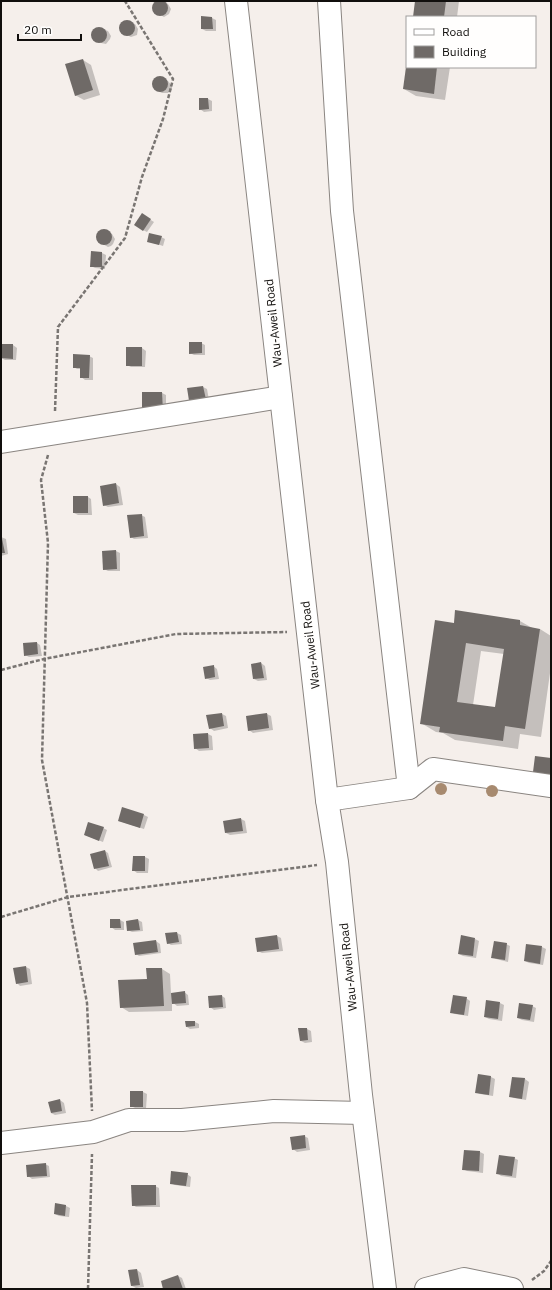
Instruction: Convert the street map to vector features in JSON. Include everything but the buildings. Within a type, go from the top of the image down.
[{"type":"main road","name":"Wau-Aweil Road","points":[[236,1],[327,800],[337,862],[363,1113],[385,1289]]},
{"type":"main road","points":[[330,1],[342,211],[409,788]]},
{"type":"main road","points":[[1,442],[281,397]]},
{"type":"main road","points":[[327,800],[409,788],[433,769],[551,786]]},
{"type":"main road","points":[[1,1143],[93,1132],[129,1120],[182,1120],[274,1111],[363,1113]]},
{"type":"main road","points":[[426,1289],[464,1279],[519,1287]]},
{"type":"path","points":[[88,1289],[93,1132],[87,1003],[42,760],[48,543],[40,480],[55,434],[58,326],[125,238],[142,177],[163,119],[173,78],[125,1]]},
{"type":"path","points":[[1,670],[44,659],[176,634],[308,632]]},
{"type":"path","points":[[1,917],[68,897],[337,862]]},
{"type":"path","points":[[519,1287],[544,1271],[551,1261]]}]
